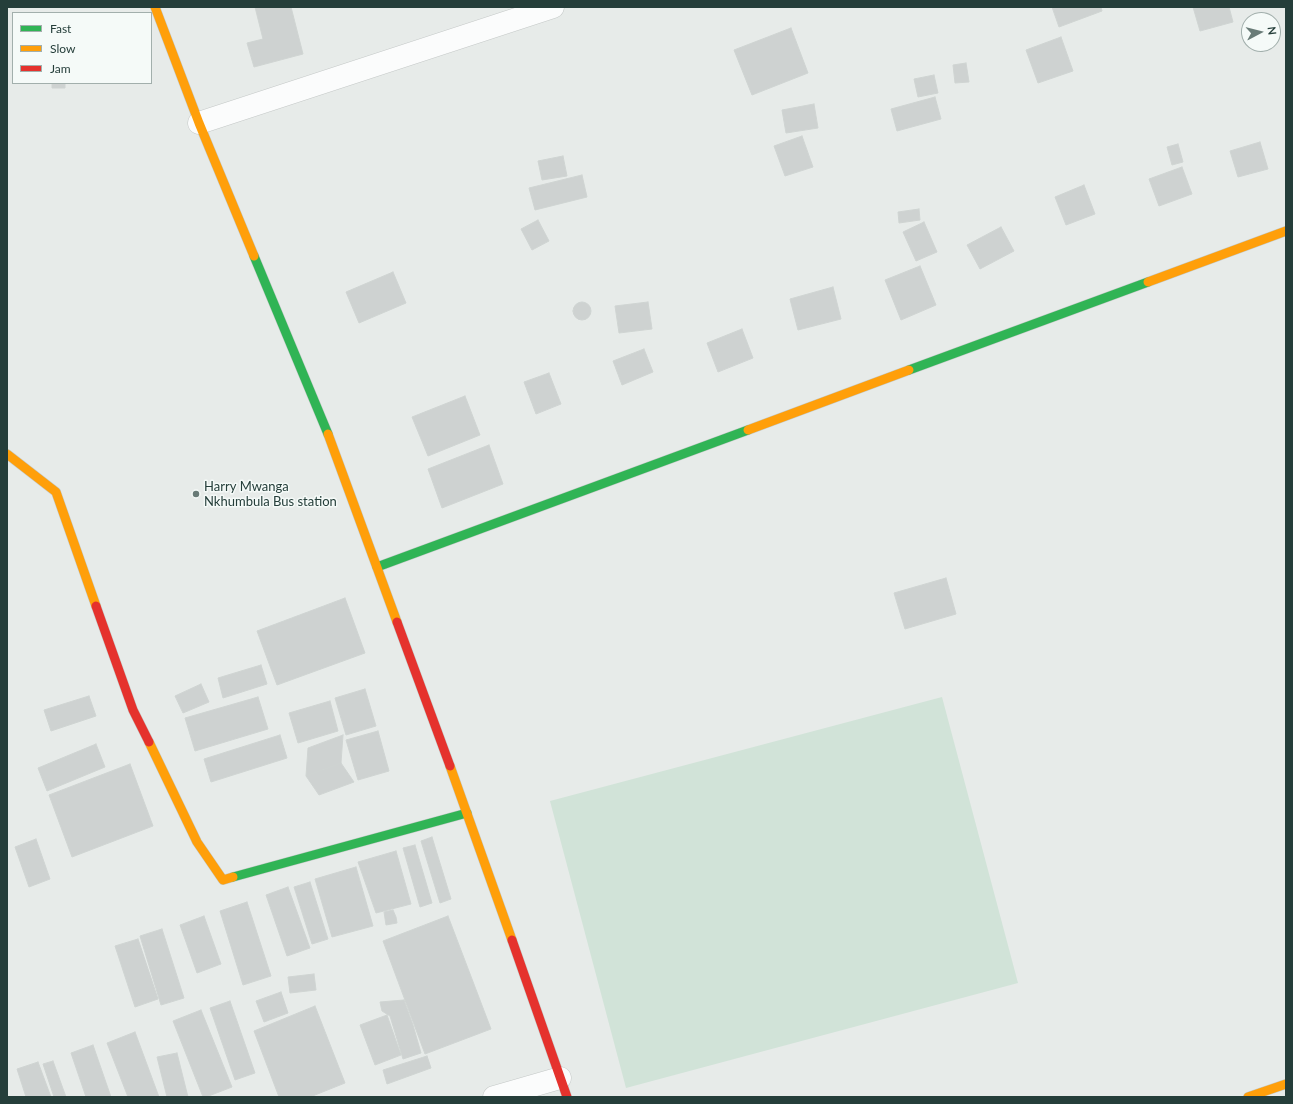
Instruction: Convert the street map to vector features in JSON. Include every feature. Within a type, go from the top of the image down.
[{"type":"main road","points":[[155,7],[199,123],[326,428],[467,813],[564,1087]]},
{"type":"main road","points":[[377,567],[1286,231]]},
{"type":"main road","points":[[7,454],[56,492],[132,710],[197,842],[223,880],[467,813]]},
{"type":"main road","points":[[1248,1097],[1286,1084]]},
{"type":"street","points":[[199,123],[552,7]]},
{"type":"street","points":[[494,1097],[564,1087]]},
{"type":"green space","points":[[942,697],[1018,983],[626,1088],[550,801]]},
{"type":"building","points":[[255,7],[291,7],[303,54],[254,67],[247,43],[263,39]]},
{"type":"building","points":[[1052,7],[1101,7],[1102,11],[1059,27]]},
{"type":"building","points":[[1193,7],[1229,7],[1233,22],[1200,31]]},
{"type":"building","points":[[791,28],[808,73],[752,95],[734,50]]},
{"type":"building","points":[[1061,37],[1073,71],[1038,83],[1026,50]]},
{"type":"building","points":[[966,63],[969,82],[955,83],[953,65]]},
{"type":"building","points":[[934,75],[938,93],[918,97],[914,79]]},
{"type":"building","points":[[52,84],[65,84],[65,88],[52,88]]},
{"type":"building","points":[[935,97],[941,119],[897,131],[891,109]]},
{"type":"building","points":[[814,104],[818,128],[786,133],[782,110]]},
{"type":"building","points":[[802,136],[813,167],[785,176],[774,146]]},
{"type":"building","points":[[1260,142],[1268,169],[1238,177],[1230,151]]},
{"type":"building","points":[[1178,144],[1183,162],[1172,165],[1167,147]]},
{"type":"building","points":[[563,156],[567,176],[542,180],[538,161]]},
{"type":"building","points":[[1182,167],[1192,194],[1159,206],[1149,179]]},
{"type":"building","points":[[582,175],[587,197],[535,210],[529,188]]},
{"type":"building","points":[[1084,185],[1095,214],[1066,225],[1055,197]]},
{"type":"building","points":[[919,209],[920,220],[899,223],[898,212]]},
{"type":"building","points":[[538,220],[549,241],[532,250],[521,229]]},
{"type":"building","points":[[924,222],[937,252],[916,261],[903,232]]},
{"type":"building","points":[[1001,227],[1014,251],[980,269],[967,245]]},
{"type":"building","points":[[920,266],[936,305],[901,320],[885,280]]},
{"type":"building","points":[[393,272],[406,303],[359,323],[346,292]]},
{"type":"building","points":[[833,287],[841,319],[798,330],[790,299]]},
{"type":"building","points":[[578,302],[586,302],[591,307],[589,318],[586,320],[578,320],[573,315],[573,307]]},
{"type":"building","points":[[648,302],[652,329],[619,333],[615,306]]},
{"type":"building","points":[[742,329],[753,358],[718,372],[707,343]]},
{"type":"building","points":[[644,349],[653,372],[622,385],[613,361]]},
{"type":"building","points":[[549,373],[561,404],[536,414],[524,382]]},
{"type":"building","points":[[465,396],[480,435],[428,456],[412,417]]},
{"type":"building","points":[[489,445],[503,484],[442,508],[428,469]]},
{"type":"building","points":[[946,578],[956,614],[905,629],[894,593]]},
{"type":"building","points":[[345,598],[365,653],[277,685],[257,631]]},
{"type":"building","points":[[261,665],[267,684],[223,698],[218,678]]},
{"type":"building","points":[[201,684],[209,702],[183,713],[175,696]]},
{"type":"building","points":[[365,689],[376,726],[346,735],[335,698]]},
{"type":"building","points":[[89,696],[96,716],[51,731],[44,710]]},
{"type":"building","points":[[258,697],[268,729],[195,751],[185,718]]},
{"type":"building","points":[[330,701],[338,731],[298,743],[289,713]]},
{"type":"building","points":[[378,731],[389,771],[358,780],[346,740]]},
{"type":"building","points":[[280,735],[287,758],[211,782],[204,759]]},
{"type":"building","points":[[343,735],[341,763],[306,776],[308,748]]},
{"type":"building","points":[[96,744],[105,767],[47,791],[38,768]]},
{"type":"building","points":[[341,763],[354,782],[319,795],[306,776]]},
{"type":"building","points":[[130,764],[153,826],[72,857],[49,795]]},
{"type":"building","points":[[432,837],[451,899],[440,903],[421,841]]},
{"type":"building","points":[[36,839],[50,879],[29,887],[15,847]]},
{"type":"building","points":[[415,845],[432,903],[420,907],[403,848]]},
{"type":"building","points":[[396,851],[411,904],[376,913],[358,862]]},
{"type":"building","points":[[356,867],[373,926],[332,937],[315,879]]},
{"type":"building","points":[[310,882],[328,939],[312,944],[294,887]]},
{"type":"building","points":[[288,887],[310,948],[287,956],[266,895]]},
{"type":"building","points":[[247,902],[271,976],[243,985],[220,911]]},
{"type":"building","points":[[393,910],[397,923],[386,925],[384,912]]},
{"type":"building","points":[[204,916],[221,964],[197,973],[180,925]]},
{"type":"building","points":[[448,916],[491,1029],[425,1054],[383,941]]},
{"type":"building","points":[[162,929],[184,998],[161,1005],[140,936]]},
{"type":"building","points":[[138,939],[158,999],[135,1007],[115,946]]},
{"type":"building","points":[[314,974],[316,990],[290,993],[288,977]]},
{"type":"building","points":[[281,992],[288,1013],[264,1022],[256,1001]]},
{"type":"building","points":[[404,1000],[421,1053],[403,1059],[390,1016],[382,1011],[380,1002]]},
{"type":"building","points":[[230,1001],[255,1073],[235,1080],[210,1008]]},
{"type":"building","points":[[315,1006],[345,1083],[310,1097],[279,1097],[254,1031]]},
{"type":"building","points":[[201,1010],[232,1087],[206,1097],[203,1097],[173,1021]]},
{"type":"building","points":[[387,1015],[401,1055],[375,1065],[360,1025]]},
{"type":"building","points":[[135,1032],[159,1097],[128,1097],[107,1043]]},
{"type":"building","points":[[93,1045],[111,1097],[86,1097],[71,1053]]},
{"type":"building","points":[[177,1053],[188,1097],[167,1097],[157,1057]]},
{"type":"building","points":[[427,1056],[431,1068],[387,1084],[383,1070]]},
{"type":"building","points":[[53,1061],[66,1097],[54,1097],[43,1064]]},
{"type":"building","points":[[38,1062],[51,1097],[26,1097],[17,1069]]},
{"type":"traffic: fast","points":[[254,256],[328,434]]},
{"type":"traffic: fast","points":[[909,370],[1148,282]]},
{"type":"traffic: fast","points":[[377,567],[748,430]]},
{"type":"traffic: fast","points":[[233,877],[467,813]]},
{"type":"traffic: slow","points":[[155,7],[199,123],[254,256]]},
{"type":"traffic: slow","points":[[1148,282],[1286,231]]},
{"type":"traffic: slow","points":[[748,430],[909,370]]},
{"type":"traffic: slow","points":[[328,434],[397,622]]},
{"type":"traffic: slow","points":[[7,454],[56,492],[96,606]]},
{"type":"traffic: slow","points":[[149,742],[197,842],[223,880],[233,877]]},
{"type":"traffic: slow","points":[[450,766],[512,940]]},
{"type":"traffic: slow","points":[[1248,1097],[1286,1084]]},
{"type":"traffic: jam","points":[[96,606],[133,710],[149,742]]},
{"type":"traffic: jam","points":[[397,622],[450,766]]},
{"type":"traffic: jam","points":[[512,940],[567,1097]]},
{"type":"place","name":"Harry Mwanga Nkhumbula Bus station","points":[[196,494]]}]
